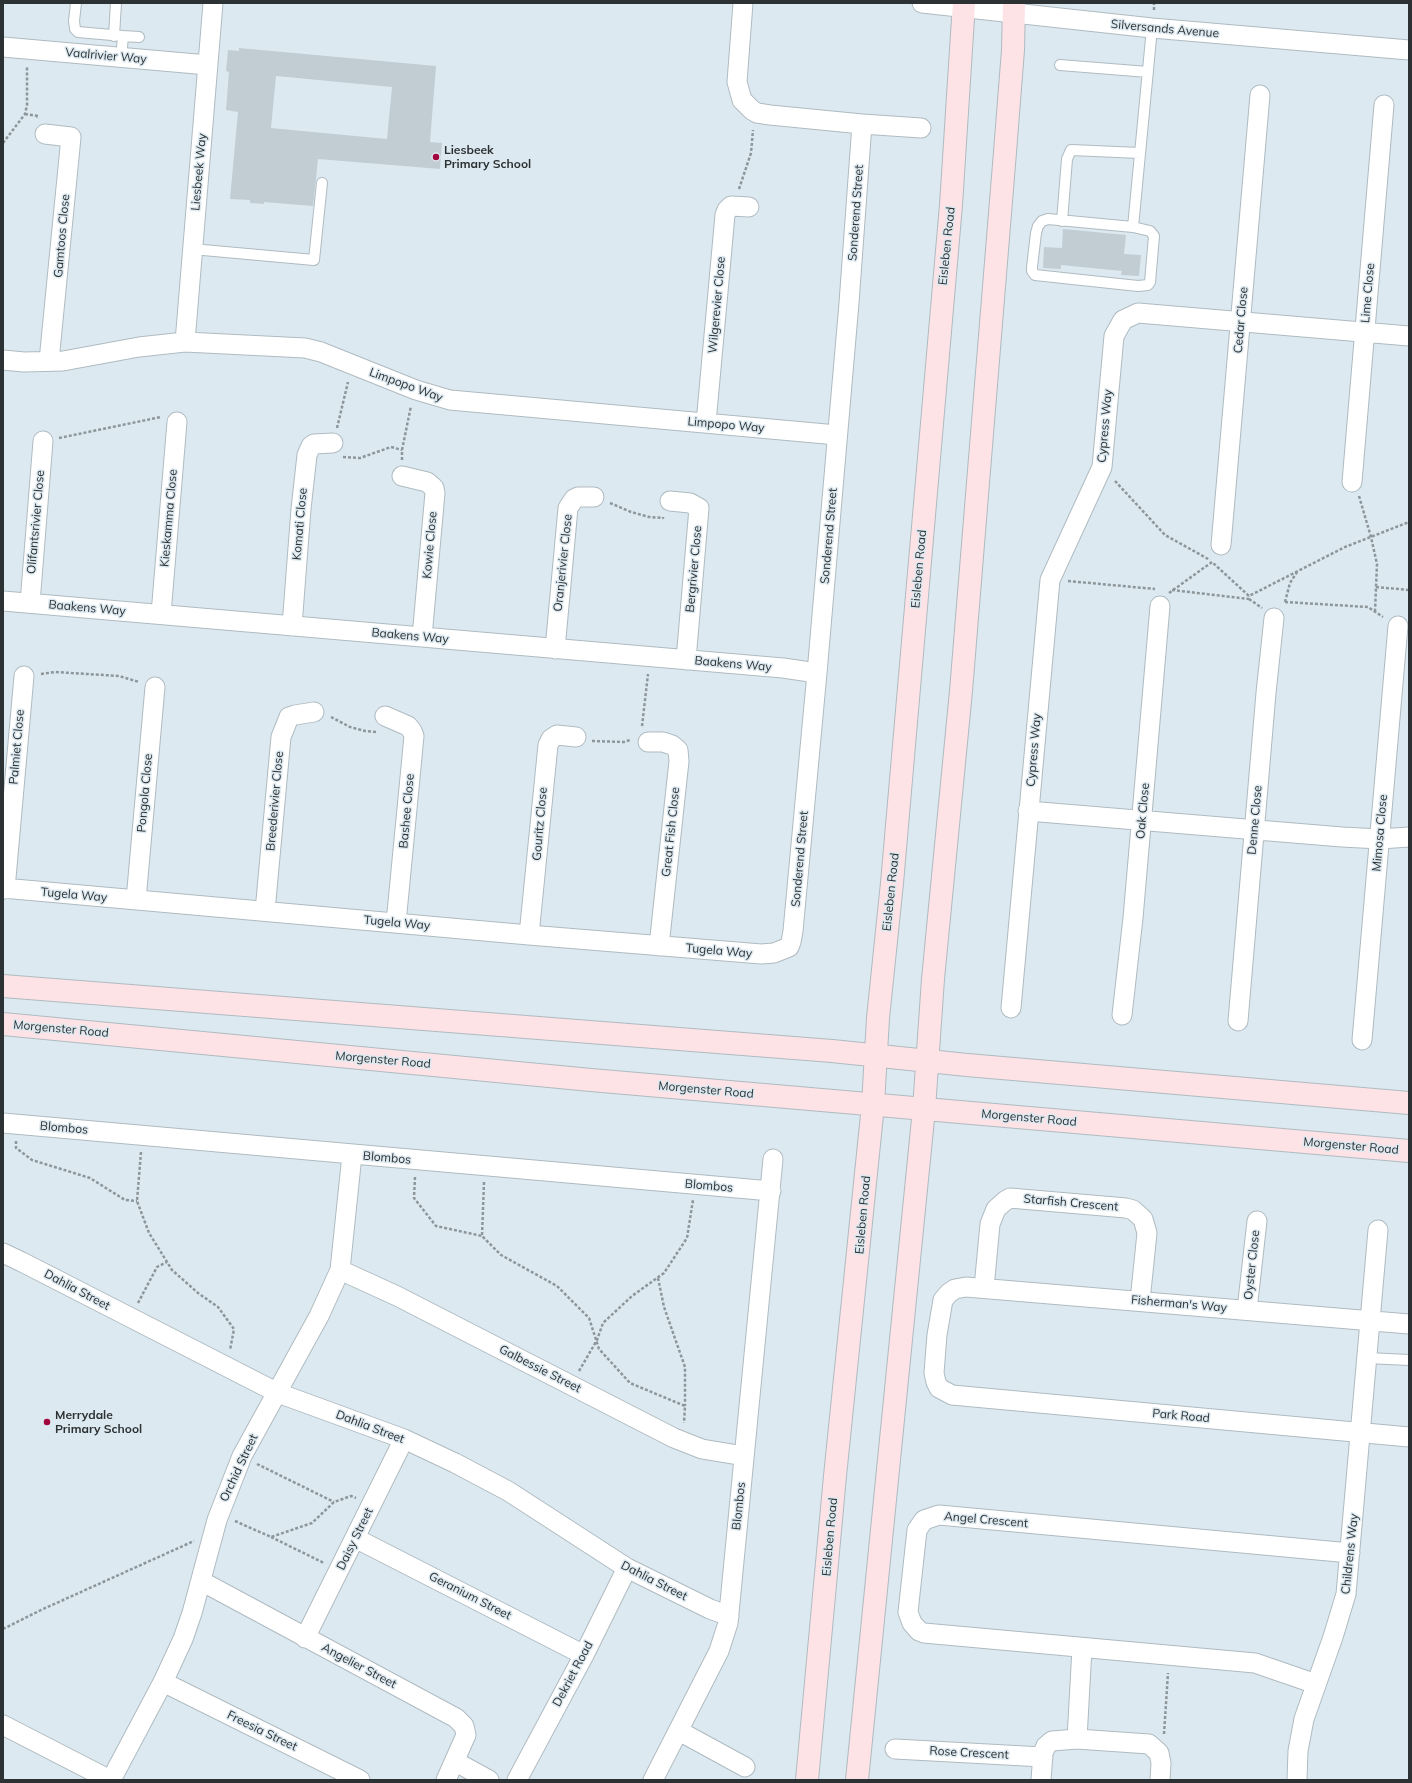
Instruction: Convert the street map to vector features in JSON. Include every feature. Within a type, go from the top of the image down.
[{"type":"main road","name":"Eisleben Road","points":[[807,1780],[835,1483],[874,1105],[878,1018],[892,883],[951,205],[964,6]]},
{"type":"main road","points":[[857,1780],[924,1109],[1006,152],[1013,50],[1014,8]]},
{"type":"main road","points":[[3,986],[928,1060],[1409,1103]]},
{"type":"main road","name":"Morgenster Road","points":[[3,1024],[591,1080],[1409,1152]]},
{"type":"street","name":"Liesbeek Way","points":[[185,342],[213,3]]},
{"type":"street","points":[[744,3],[737,82],[742,100],[757,113],[862,124],[921,128]]},
{"type":"street","name":"Silversands Avenue","points":[[922,3],[1014,8],[1152,28],[1409,50]]},
{"type":"street","name":"Vaalrivier Way","points":[[3,47],[208,65]]},
{"type":"street","name":"Cedar Close","points":[[1217,551],[1240,322],[1260,95]]},
{"type":"street","name":"Lime Close","points":[[1355,486],[1365,333],[1384,105]]},
{"type":"street","name":"Sonderend Street","points":[[789,946],[792,942],[817,673],[858,201],[862,124]]},
{"type":"street","name":"Gamtoos Close","points":[[45,134],[71,137],[49,361]]},
{"type":"street","name":"Wilgerevier Close","points":[[706,423],[724,223],[727,210],[731,206],[742,206]]},
{"type":"street","name":"Cypress Way","points":[[1011,1008],[1050,580],[1102,467],[1114,336],[1123,320],[1138,313],[1409,336]]},
{"type":"street","name":"Limpopo Way","points":[[3,360],[63,361],[139,347],[185,342],[305,348],[321,352],[416,390],[450,400],[838,435]]},
{"type":"street","name":"Kieskamma Close","points":[[161,614],[177,422]]},
{"type":"street","name":"Olifantsrivier Close","points":[[30,603],[43,441]]},
{"type":"street","name":"Komati Close","points":[[292,626],[300,516],[307,454],[311,446],[314,444],[333,443]]},
{"type":"street","name":"Kowie Close","points":[[402,476],[427,482],[434,488],[435,493],[422,637]]},
{"type":"street","name":"Oranjerivier Close","points":[[555,649],[568,508],[574,499],[578,497],[594,497]]},
{"type":"street","name":"Bergrivier Close","points":[[670,501],[690,503],[699,508],[686,660]]},
{"type":"street","name":"Oak Close","points":[[1122,1015],[1142,820],[1160,595]]},
{"type":"street","name":"Baakens Way","points":[[3,601],[783,668],[817,673]]},
{"type":"street","name":"Denne Close","points":[[1238,1021],[1274,618]]},
{"type":"street","name":"Mimosa Close","points":[[1362,1040],[1398,626]]},
{"type":"street","name":"Palmiet Close","points":[[4,889],[24,676]]},
{"type":"street","name":"Pongola Close","points":[[136,900],[155,687]]},
{"type":"street","name":"Breederivier Close","points":[[265,911],[281,737],[289,717],[314,712]]},
{"type":"street","name":"Bashee Close","points":[[385,716],[408,726],[414,736],[396,923]]},
{"type":"street","name":"Gouritz Close","points":[[529,935],[548,744],[551,738],[557,735],[576,737]]},
{"type":"street","name":"Great Fish Close","points":[[642,737],[672,745],[678,750],[679,761],[659,946]]},
{"type":"street","points":[[1028,811],[1380,839],[1409,837]]},
{"type":"street","name":"Tugela Way","points":[[4,889],[761,954],[774,953],[789,946]]},
{"type":"street","name":"Blombos","points":[[10,1124],[771,1191]]},
{"type":"street","name":"Orchid Street","points":[[111,1780],[163,1682],[183,1639],[201,1581],[216,1520],[242,1456],[319,1316],[340,1270],[352,1155]]},
{"type":"street","name":"Blombos","points":[[653,1780],[720,1651],[725,1637],[729,1616],[773,1159]]},
{"type":"street","name":"Starfish Crescent","points":[[984,1288],[990,1224],[996,1210],[1010,1198],[1126,1208],[1133,1210],[1143,1219],[1147,1233],[1140,1301]]},
{"type":"street","name":"Oyster Close","points":[[1247,1310],[1257,1221]]},
{"type":"street","name":"Childrens Way","points":[[1297,1780],[1298,1751],[1301,1730],[1344,1605],[1350,1553],[1378,1230]]},
{"type":"street","name":"Dahlia Street","points":[[3,1254],[22,1262],[278,1393],[404,1439],[508,1491],[627,1568],[710,1609],[729,1616]]},
{"type":"street","name":"Galbessie Street","points":[[340,1270],[397,1296],[682,1442],[702,1448],[744,1456]]},
{"type":"street","name":"Fisherman's Way","points":[[952,1395],[939,1388],[934,1373],[941,1308],[943,1300],[949,1292],[966,1287],[1409,1324]]},
{"type":"street","name":"Park Road","points":[[952,1395],[1409,1437]]},
{"type":"street","name":"Daisy Street","points":[[305,1638],[404,1439]]},
{"type":"street","name":"Angel Crescent","points":[[1316,1684],[1255,1663],[930,1634],[920,1631],[912,1623],[908,1612],[916,1536],[920,1525],[928,1518],[939,1515],[1350,1553]]},
{"type":"street","name":"Geranium Street","points":[[356,1538],[584,1655]]},
{"type":"street","name":"Dekriet Road","points":[[517,1780],[584,1655],[627,1568]]},
{"type":"street","name":"Angelier Street","points":[[201,1581],[456,1718],[464,1726],[466,1732],[456,1762],[446,1780]]},
{"type":"street","points":[[1077,1739],[1082,1648]]},
{"type":"street","name":"Freesia Street","points":[[163,1682],[360,1780]]},
{"type":"street","points":[[3,1725],[111,1780]]},
{"type":"street","points":[[679,1731],[745,1767]]},
{"type":"street","points":[[1041,1780],[1043,1757],[1046,1746],[1052,1741],[1077,1739],[1149,1744],[1159,1753],[1161,1763],[1160,1780]]},
{"type":"street","name":"Rose Crescent","points":[[895,1749],[1043,1757]]},
{"type":"street","points":[[456,1762],[489,1780]]},
{"type":"lane","points":[[76,3],[74,21],[75,29],[78,32],[139,37]]},
{"type":"lane","points":[[116,3],[121,58]]},
{"type":"lane","points":[[1134,227],[1152,28]]},
{"type":"lane","points":[[1060,65],[1148,72]]},
{"type":"lane","points":[[1062,220],[1067,159],[1071,150],[1076,149],[1140,153]]},
{"type":"lane","points":[[192,249],[314,260],[322,183]]},
{"type":"lane","points":[[1048,219],[1134,227],[1150,231],[1154,236],[1150,282],[1148,285],[1138,286],[1035,275],[1032,271],[1038,226],[1042,221],[1048,219]]},
{"type":"lane","points":[[1367,1358],[1409,1360]]},
{"type":"path","points":[[3,142],[25,114],[27,105],[28,61]]},
{"type":"path","points":[[742,206],[751,153],[753,124],[757,113]]},
{"type":"path","points":[[353,365],[333,443],[342,445],[341,456],[360,458],[391,447],[402,450]]},
{"type":"path","points":[[402,476],[402,450],[410,409],[416,390]]},
{"type":"path","points":[[43,441],[175,414],[177,422]]},
{"type":"path","points":[[1102,467],[1165,535],[1212,562],[1250,596]]},
{"type":"path","points":[[1297,571],[1290,583],[1285,602],[1368,608],[1375,611],[1377,564],[1371,537],[1355,486]]},
{"type":"path","points":[[594,497],[631,512],[649,517],[663,518],[665,500],[670,501]]},
{"type":"path","points":[[1171,590],[1249,599],[1250,596],[1345,546],[1409,522]]},
{"type":"path","points":[[1050,580],[1160,595],[1171,590],[1212,562],[1217,551]]},
{"type":"path","points":[[1376,587],[1409,590]]},
{"type":"path","points":[[576,737],[584,740],[624,742],[642,737],[649,657]]},
{"type":"path","points":[[24,676],[55,672],[119,676],[155,687]]},
{"type":"path","points":[[314,712],[322,713],[350,727],[365,731],[378,732],[385,716]]},
{"type":"path","points":[[10,1124],[16,1148],[32,1160],[90,1178],[125,1200],[137,1200]]},
{"type":"path","points":[[143,1135],[137,1200],[149,1233],[172,1270],[198,1293],[218,1307],[234,1329],[226,1367]]},
{"type":"path","points":[[416,1160],[414,1198],[436,1226],[482,1236],[501,1255],[557,1286],[589,1318],[600,1349],[630,1383],[685,1406]]},
{"type":"path","points":[[481,1166],[484,1181],[482,1236]]},
{"type":"path","points":[[570,1385],[597,1340],[603,1324],[632,1296],[664,1273],[687,1238],[696,1185]]},
{"type":"path","points":[[130,1318],[157,1267],[167,1262]]},
{"type":"path","points":[[658,1278],[664,1307],[685,1367],[685,1406],[682,1442]]},
{"type":"path","points":[[242,1456],[334,1502]]},
{"type":"path","points":[[271,1537],[312,1523],[334,1502],[351,1496],[371,1506]]},
{"type":"path","points":[[216,1520],[236,1521],[339,1570]]},
{"type":"path","points":[[3,1629],[41,1610],[195,1540],[209,1546]]},
{"type":"path","points":[[1149,1744],[1164,1735],[1169,1655]]},
{"type":"building","points":[[239,48],[436,66],[430,142],[442,143],[440,169],[318,159],[313,206],[264,202],[264,204],[250,203],[250,200],[230,199],[238,112],[226,110],[229,72],[226,71],[228,50],[239,51]],"holes":[[[276,76],[392,87],[387,139],[271,128]]]},
{"type":"building","points":[[1063,229],[1126,235],[1124,254],[1141,255],[1139,276],[1121,275],[1122,271],[1061,265],[1061,269],[1043,268],[1044,247],[1062,248]]},
{"type":"place","name":"Liesbeek Primary School","points":[[436,157]]},
{"type":"place","name":"Merrydale Primary School","points":[[47,1422]]}]
